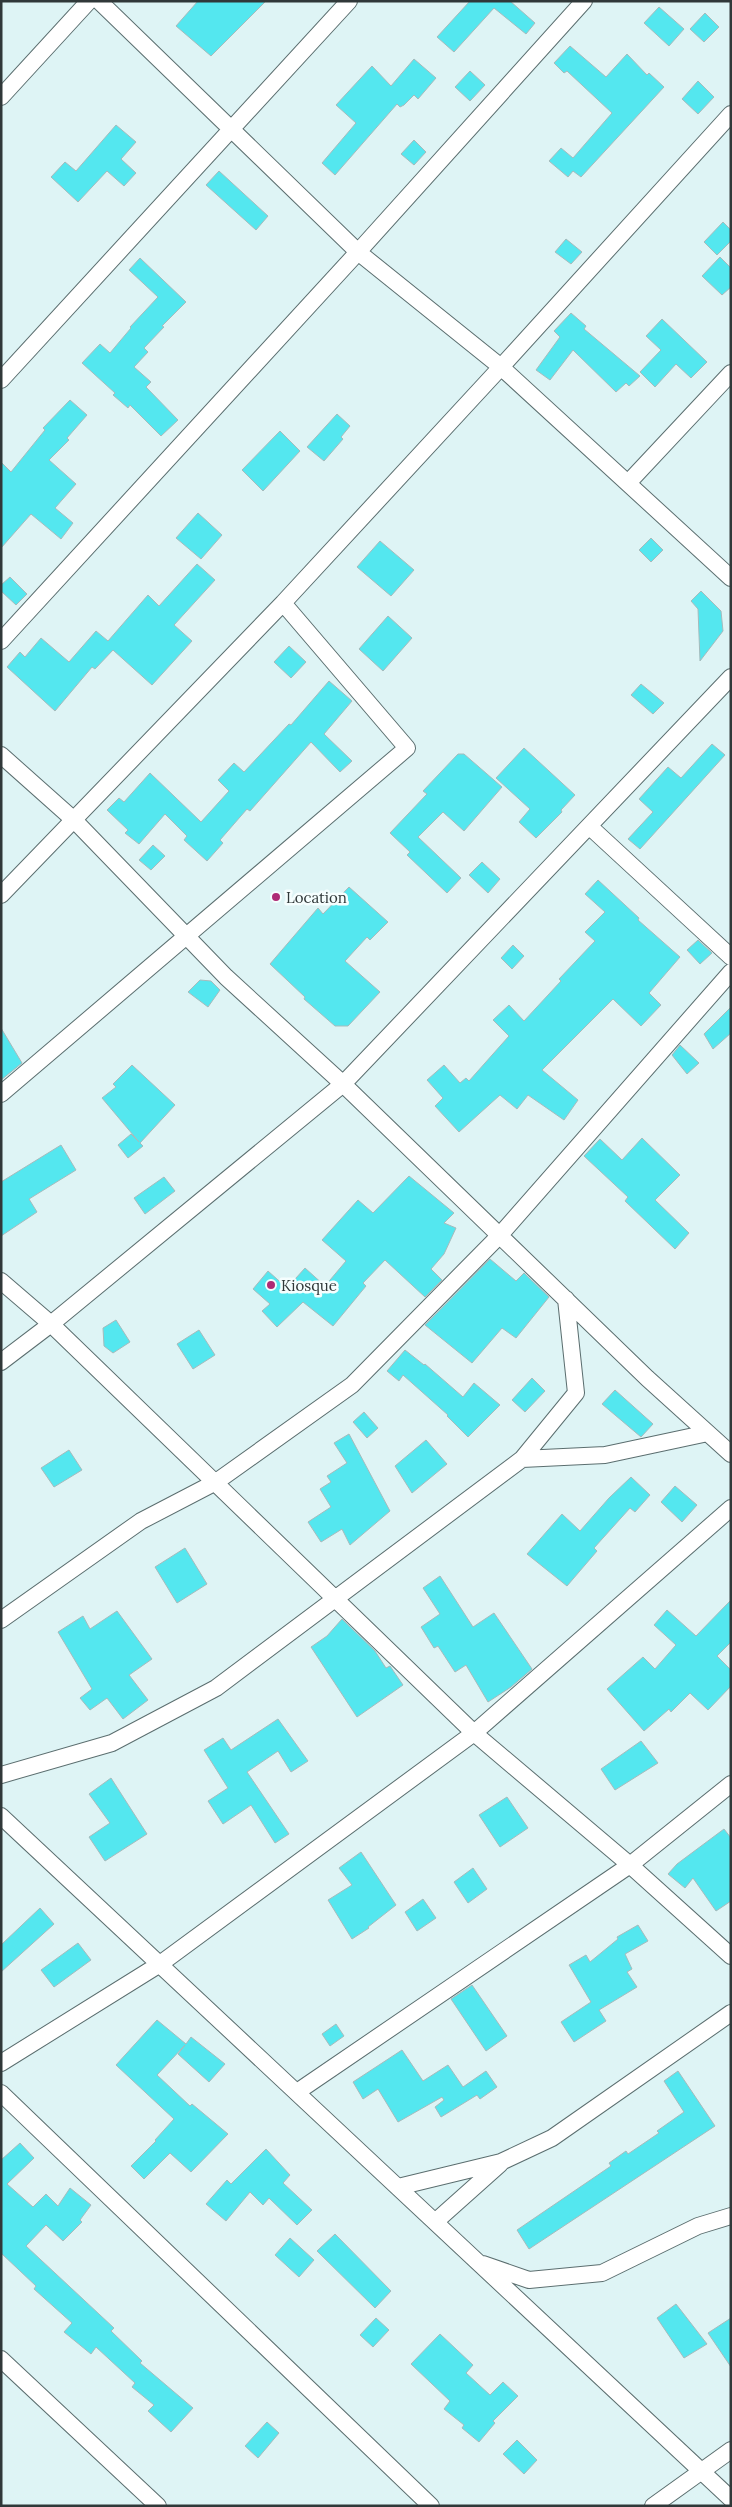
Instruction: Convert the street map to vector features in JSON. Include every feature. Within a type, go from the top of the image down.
[{"type":"street","points":[[1,97],[89,1]]},
{"type":"street","points":[[99,1],[358,252],[502,367],[731,578]]},
{"type":"street","points":[[1,380],[349,1]]},
{"type":"street","points":[[1,641],[358,252],[584,1]]},
{"type":"street","points":[[1,895],[283,603],[502,367],[731,114]]},
{"type":"street","points":[[628,483],[731,373]]},
{"type":"street","points":[[1,1094],[407,748],[283,603]]},
{"type":"street","points":[[1,1362],[52,1324],[343,1084],[731,677]]},
{"type":"street","points":[[1,755],[74,820],[226,977],[343,1084],[647,1378],[731,1454]]},
{"type":"street","points":[[589,826],[731,957]]},
{"type":"street","points":[[1,1620],[141,1520],[216,1482],[352,1384],[500,1235],[731,972]]},
{"type":"street","points":[[1,1282],[52,1324],[474,1733],[630,1865],[731,1956]]},
{"type":"street","points":[[1,1775],[121,1738],[216,1688],[522,1459],[576,1393],[566,1299]]},
{"type":"street","points":[[522,1459],[604,1455],[708,1433]]},
{"type":"street","points":[[1,2063],[160,1964],[474,1733],[731,1508]]},
{"type":"street","points":[[297,2092],[630,1865],[731,1784]]},
{"type":"street","points":[[1,1816],[731,2499]]},
{"type":"street","points":[[398,2187],[501,2162],[552,2138],[731,2013]]},
{"type":"street","points":[[1,2093],[431,2506]]},
{"type":"street","points":[[435,2222],[501,2162]]},
{"type":"street","points":[[477,2262],[529,2280],[602,2273],[698,2226],[731,2216]]},
{"type":"street","points":[[1,2359],[158,2506]]},
{"type":"street","points":[[653,2506],[699,2471],[731,2450]]},
{"type":"building","points":[[198,1],[266,1],[211,56],[176,26]]},
{"type":"building","points":[[470,1],[510,1],[535,23],[526,34],[494,8],[454,52],[437,37]]},
{"type":"building","points":[[659,7],[684,29],[669,46],[644,23]]},
{"type":"building","points":[[705,13],[719,27],[704,42],[690,29]]},
{"type":"building","points":[[570,46],[606,77],[627,54],[647,75],[649,73],[664,87],[581,177],[573,171],[568,177],[549,161],[561,148],[573,158],[612,113],[567,71],[564,73],[554,63]]},
{"type":"building","points":[[414,59],[436,78],[418,99],[414,95],[404,105],[400,107],[397,104],[335,175],[322,163],[356,123],[336,105],[372,66],[391,86]]},
{"type":"building","points":[[470,71],[485,85],[470,101],[455,87]]},
{"type":"building","points":[[698,81],[714,97],[698,114],[682,99]]},
{"type":"building","points":[[116,125],[136,142],[121,159],[136,173],[124,186],[107,171],[78,202],[51,177],[65,162],[76,171]]},
{"type":"building","points":[[414,140],[426,152],[414,165],[401,154]]},
{"type":"building","points":[[219,171],[268,216],[256,230],[206,185]]},
{"type":"building","points":[[723,222],[731,230],[731,241],[717,255],[704,242]]},
{"type":"building","points":[[566,239],[582,252],[571,264],[555,252]]},
{"type":"building","points":[[720,257],[731,268],[731,287],[722,295],[702,276]]},
{"type":"building","points":[[140,258],[186,302],[162,326],[164,327],[144,348],[148,352],[134,367],[151,382],[146,387],[178,420],[161,436],[130,405],[128,408],[113,395],[115,393],[82,363],[100,344],[110,353],[130,327],[158,297],[129,270]]},
{"type":"building","points":[[571,313],[586,326],[584,329],[640,376],[629,386],[626,383],[616,392],[573,350],[550,380],[536,370],[560,337],[554,331]]},
{"type":"building","points":[[662,319],[707,362],[691,378],[676,364],[655,387],[640,372],[661,350],[646,336]]},
{"type":"building","points":[[70,400],[87,415],[67,438],[69,440],[49,460],[76,484],[55,508],[73,523],[61,539],[31,514],[1,548],[1,462],[11,472],[45,430],[43,428]]},
{"type":"building","points":[[337,414],[350,426],[341,437],[343,439],[324,461],[307,447]]},
{"type":"building","points":[[280,431],[300,451],[263,491],[242,470]]},
{"type":"building","points":[[198,513],[222,535],[201,559],[176,538]]},
{"type":"building","points":[[651,538],[663,550],[651,562],[639,550]]},
{"type":"building","points":[[380,541],[414,570],[391,596],[357,567]]},
{"type":"building","points":[[197,564],[215,580],[174,625],[192,641],[152,685],[113,650],[95,669],[92,667],[55,711],[7,667],[20,652],[25,657],[41,638],[69,662],[96,631],[108,641],[148,595],[159,606]]},
{"type":"building","points":[[10,577],[27,594],[16,605],[1,591],[1,585]]},
{"type":"building","points":[[701,591],[721,611],[723,631],[700,661],[698,609],[691,601]]},
{"type":"building","points":[[388,616],[412,638],[383,671],[359,649]]},
{"type":"building","points":[[289,646],[306,662],[291,678],[274,662]]},
{"type":"building","points":[[329,681],[352,701],[324,734],[352,761],[340,772],[311,742],[250,811],[247,809],[220,840],[223,843],[207,861],[184,840],[187,836],[165,814],[139,844],[125,833],[128,830],[107,810],[119,798],[124,802],[150,773],[201,822],[229,791],[218,780],[234,763],[244,772],[289,724],[291,725]]},
{"type":"building","points":[[641,684],[664,703],[653,714],[631,695]]},
{"type":"building","points":[[712,744],[725,755],[640,849],[628,839],[653,812],[639,799],[668,767],[681,778]]},
{"type":"building","points":[[524,748],[575,795],[561,810],[562,812],[536,838],[519,822],[530,809],[496,778]]},
{"type":"building","points":[[458,754],[464,754],[502,787],[464,831],[443,812],[418,837],[461,878],[447,893],[407,855],[410,852],[390,833],[427,794],[423,791]]},
{"type":"building","points":[[153,845],[165,856],[151,870],[139,860]]},
{"type":"building","points":[[482,862],[500,879],[488,893],[469,875]]},
{"type":"building","points":[[598,880],[639,918],[638,920],[680,957],[649,993],[661,1005],[641,1026],[613,999],[542,1070],[578,1100],[564,1120],[528,1095],[517,1109],[500,1095],[459,1132],[435,1106],[443,1098],[427,1080],[444,1065],[460,1083],[466,1078],[469,1081],[509,1036],[493,1020],[509,1005],[524,1021],[561,981],[559,979],[595,941],[585,932],[605,912],[585,894]]},
{"type":"building","points":[[349,887],[388,922],[370,940],[367,937],[345,961],[380,992],[348,1026],[335,1026],[304,999],[305,997],[270,964],[318,908],[323,914]]},
{"type":"building","points":[[698,940],[712,953],[700,964],[687,950]]},
{"type":"building","points":[[513,945],[524,956],[512,969],[501,958]]},
{"type":"building","points":[[200,980],[211,981],[220,990],[208,1007],[188,992]]},
{"type":"building","points":[[731,1007],[731,1033],[713,1049],[704,1034]]},
{"type":"building","points":[[1,1028],[22,1063],[1,1080]]},
{"type":"building","points":[[680,1045],[699,1063],[687,1074],[672,1055]]},
{"type":"building","points":[[132,1065],[175,1105],[140,1143],[143,1146],[128,1158],[118,1145],[131,1134],[139,1142],[102,1098],[116,1087],[113,1084]]},
{"type":"building","points":[[642,1138],[680,1175],[655,1200],[689,1233],[675,1249],[625,1201],[628,1197],[584,1156],[600,1139],[622,1160]]},
{"type":"building","points":[[61,1145],[76,1170],[29,1199],[37,1212],[1,1236],[1,1182]]},
{"type":"building","points":[[409,1176],[454,1213],[444,1223],[456,1228],[444,1254],[431,1269],[442,1280],[425,1297],[385,1260],[363,1283],[366,1286],[333,1326],[303,1302],[277,1327],[262,1311],[270,1304],[253,1289],[268,1271],[287,1288],[305,1268],[325,1286],[346,1261],[322,1240],[358,1200],[373,1213]]},
{"type":"building","points":[[164,1177],[175,1191],[145,1214],[134,1198]]},
{"type":"building","points":[[490,1259],[516,1281],[524,1273],[549,1297],[516,1338],[502,1328],[472,1363],[425,1325]]},
{"type":"building","points":[[116,1320],[130,1342],[113,1353],[104,1346],[103,1328]]},
{"type":"building","points":[[199,1330],[215,1355],[193,1369],[177,1344]]},
{"type":"building","points":[[405,1350],[425,1364],[463,1397],[474,1383],[500,1405],[468,1437],[448,1415],[403,1375],[399,1381],[387,1371]]},
{"type":"building","points":[[532,1378],[545,1391],[525,1412],[512,1400]]},
{"type":"building","points":[[615,1390],[653,1424],[641,1437],[602,1404]]},
{"type":"building","points":[[364,1412],[378,1428],[367,1438],[353,1422]]},
{"type":"building","points":[[349,1434],[390,1511],[350,1545],[342,1529],[321,1542],[308,1522],[331,1507],[320,1489],[331,1482],[327,1476],[347,1463],[334,1443]]},
{"type":"building","points":[[426,1440],[447,1464],[412,1493],[395,1466]]},
{"type":"building","points":[[69,1450],[82,1470],[54,1487],[41,1468]]},
{"type":"building","points":[[631,1477],[650,1495],[635,1512],[630,1508],[594,1548],[597,1551],[567,1586],[527,1554],[562,1514],[580,1531],[609,1498]]},
{"type":"building","points":[[675,1486],[697,1505],[682,1522],[661,1502]]},
{"type":"building","points":[[185,1548],[207,1584],[177,1603],[155,1567]]},
{"type":"building","points":[[440,1576],[473,1627],[494,1613],[532,1669],[511,1687],[488,1702],[466,1665],[455,1672],[438,1646],[434,1648],[421,1627],[440,1614],[423,1588]]},
{"type":"building","points":[[731,1600],[731,1642],[717,1656],[731,1670],[731,1686],[708,1710],[690,1693],[671,1712],[669,1709],[644,1731],[607,1689],[643,1657],[655,1669],[676,1645],[654,1625],[667,1610],[696,1636]]},
{"type":"building","points":[[117,1611],[152,1659],[129,1675],[148,1700],[123,1719],[107,1698],[90,1710],[80,1698],[92,1689],[58,1632],[83,1616],[90,1629]]},
{"type":"building","points":[[342,1619],[375,1651],[386,1668],[390,1666],[403,1685],[357,1717],[311,1647],[327,1636]]},
{"type":"building","points":[[278,1719],[308,1761],[291,1772],[278,1751],[247,1772],[289,1834],[275,1843],[251,1805],[223,1824],[208,1801],[228,1788],[204,1750],[223,1738],[231,1750]]},
{"type":"building","points":[[641,1741],[658,1763],[615,1790],[601,1769]]},
{"type":"building","points":[[111,1778],[147,1834],[105,1861],[89,1837],[110,1823],[89,1794]]},
{"type":"building","points":[[507,1797],[528,1828],[500,1847],[479,1815]]},
{"type":"building","points":[[724,1829],[731,1838],[731,1901],[716,1911],[693,1878],[685,1888],[668,1874],[677,1864]]},
{"type":"building","points":[[361,1852],[396,1905],[369,1928],[352,1939],[328,1900],[352,1885],[339,1868]]},
{"type":"building","points":[[473,1868],[487,1889],[468,1903],[454,1882]]},
{"type":"building","points":[[423,1899],[436,1918],[417,1931],[405,1912]]},
{"type":"building","points":[[40,1908],[54,1924],[1,1972],[1,1945]]},
{"type":"building","points":[[638,1925],[648,1941],[625,1954],[632,1969],[627,1972],[637,1987],[599,2010],[606,2021],[574,2042],[561,2022],[591,2002],[569,1965],[586,1955],[590,1962],[618,1939],[617,1937]]},
{"type":"building","points":[[78,1943],[91,1960],[54,1987],[41,1970]]},
{"type":"building","points":[[472,1985],[507,2036],[486,2051],[451,1999]]},
{"type":"building","points":[[157,2020],[186,2044],[191,2037],[225,2064],[209,2082],[178,2054],[185,2045],[157,2075],[190,2106],[192,2104],[228,2134],[191,2172],[170,2153],[144,2179],[131,2166],[156,2141],[174,2119],[116,2065]]},
{"type":"building","points":[[336,2024],[344,2036],[330,2046],[322,2034]]},
{"type":"building","points":[[402,2050],[423,2081],[448,2065],[463,2087],[486,2071],[497,2087],[480,2099],[477,2095],[441,2117],[435,2107],[444,2100],[442,2097],[398,2122],[378,2089],[363,2099],[353,2082]]},
{"type":"building","points":[[678,2071],[715,2126],[529,2249],[517,2230],[611,2166],[609,2163],[626,2151],[628,2154],[659,2133],[657,2131],[684,2112],[664,2081]]},
{"type":"building","points":[[20,2143],[34,2158],[7,2184],[33,2207],[46,2194],[58,2206],[70,2188],[91,2205],[80,2220],[82,2222],[63,2241],[46,2225],[26,2246],[114,2328],[111,2331],[142,2361],[140,2363],[193,2408],[171,2432],[148,2411],[154,2405],[132,2387],[135,2383],[96,2347],[91,2354],[64,2332],[72,2323],[34,2289],[36,2286],[1,2253],[1,2160]]},
{"type":"building","points":[[266,2149],[290,2175],[283,2183],[312,2210],[297,2225],[269,2198],[263,2205],[250,2192],[226,2221],[206,2204],[227,2180],[231,2184]]},
{"type":"building","points":[[335,2234],[391,2291],[375,2308],[317,2251]]},
{"type":"building","points":[[290,2238],[314,2260],[299,2277],[275,2255]]},
{"type":"building","points":[[676,2304],[707,2344],[684,2358],[657,2318]]},
{"type":"building","points":[[376,2318],[389,2330],[373,2347],[360,2335]]},
{"type":"building","points":[[731,2318],[731,2367],[708,2333]]},
{"type":"building","points":[[440,2334],[473,2365],[466,2373],[490,2395],[503,2382],[518,2396],[493,2421],[495,2423],[479,2442],[462,2428],[464,2425],[444,2409],[450,2401],[411,2364]]},
{"type":"building","points":[[267,2422],[279,2433],[258,2458],[245,2446]]},
{"type":"building","points":[[517,2440],[537,2460],[524,2474],[503,2454]]},
{"type":"place","name":"Location","points":[[276,897]]},
{"type":"place","name":"Kiosque","points":[[271,1285]]}]
